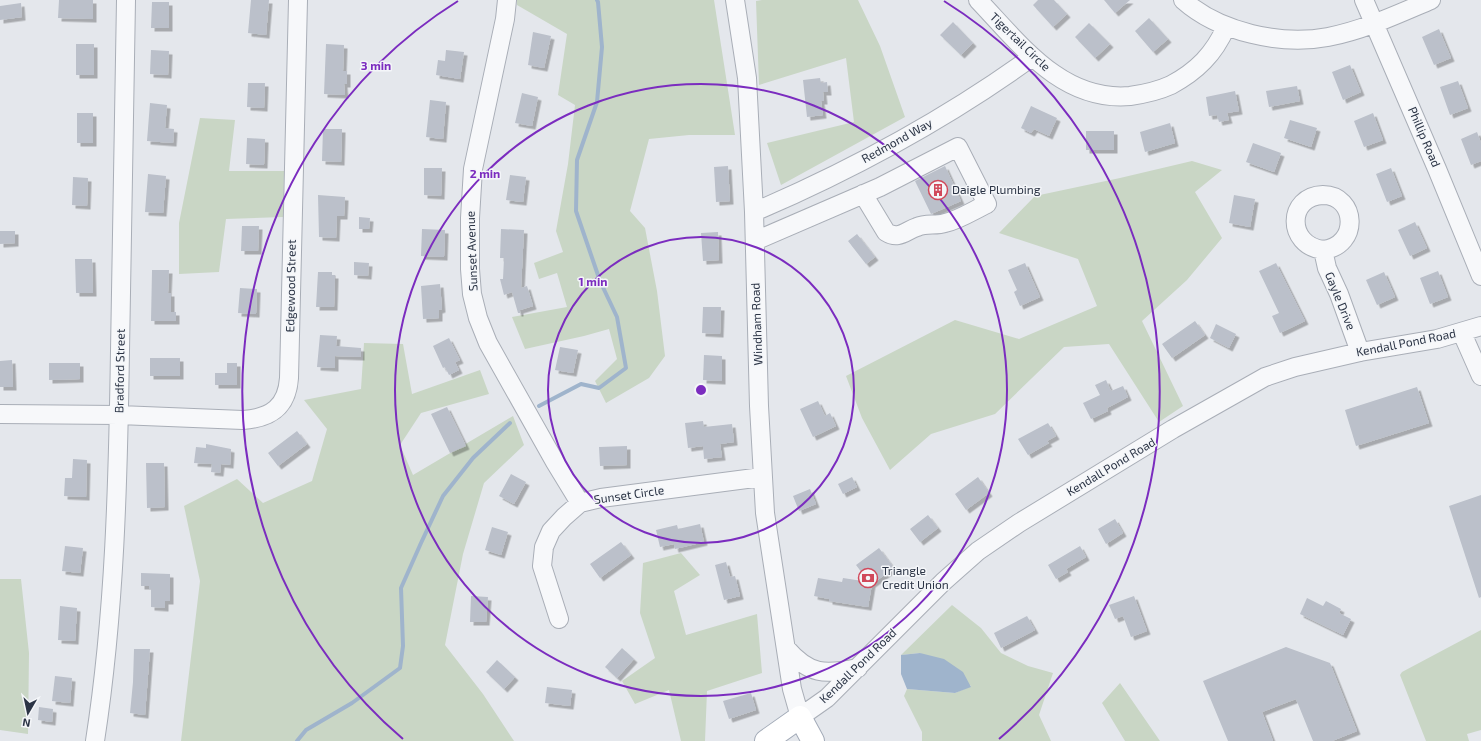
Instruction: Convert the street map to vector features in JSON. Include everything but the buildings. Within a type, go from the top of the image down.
[{"type":"main road","points":[[766,741],[800,717],[813,741]]},
{"type":"street","name":"Bradford Street","points":[[95,741],[106,658],[114,552],[119,415],[126,0]]},
{"type":"street","name":"Edgewood Street","points":[[0,414],[119,415],[243,420],[259,419],[272,413],[281,404],[288,390],[298,0]]},
{"type":"street","name":"Sunset Avenue","points":[[507,0],[505,19],[473,170],[470,249],[472,294],[478,318],[488,343],[555,462],[580,503]]},
{"type":"street","name":"Windham Road","points":[[735,0],[747,78],[754,212],[762,477],[772,560],[792,689],[800,717]]},
{"type":"street","name":"Tigertail Circle","points":[[978,0],[1032,57],[1062,80],[1089,93],[1119,97],[1151,93],[1166,87],[1200,66],[1210,56],[1220,41],[1226,27]]},
{"type":"street","points":[[1183,0],[1210,19],[1226,27],[1258,35],[1308,39],[1327,38],[1348,33],[1431,0]]},
{"type":"street","name":"Phillip Road","points":[[1364,0],[1481,276]]},
{"type":"street","name":"Redmond Way","points":[[754,212],[809,188],[882,150],[974,97],[1032,57]]},
{"type":"street","points":[[755,241],[863,194],[958,147],[987,204],[946,223],[925,225],[899,236],[893,236],[886,232],[863,194]]},
{"type":"street","name":"Gayle Drive","points":[[1323,250],[1327,268],[1339,294],[1360,352]]},
{"type":"street","name":"Kendall Pond Road","points":[[800,717],[827,698],[959,567],[1024,519],[1173,429],[1265,377],[1295,367],[1360,352],[1462,333],[1481,326]]},
{"type":"street","points":[[1462,333],[1481,376]]},
{"type":"street","name":"Sunset Circle","points":[[559,619],[542,566],[544,547],[550,531],[580,503],[601,498],[762,477]]},
{"type":"street","points":[[786,648],[800,663],[813,670],[831,672],[858,668]]},
{"type":"green space","points":[[517,0],[714,0],[735,135],[689,135],[649,139],[630,211],[645,228],[657,291],[665,356],[649,378],[606,403],[595,381],[617,359],[609,329],[525,349],[512,317],[567,307],[557,273],[539,279],[534,263],[563,252],[556,231],[568,164],[575,105],[558,95],[567,34],[517,5]]},
{"type":"green space","points":[[858,0],[880,46],[905,117],[781,185],[767,143],[854,122],[846,58],[759,85],[756,1]]},
{"type":"green space","points":[[200,118],[235,120],[229,171],[284,171],[283,217],[226,219],[219,272],[179,274],[179,223]]},
{"type":"green space","points":[[1192,161],[1222,170],[1195,192],[1222,238],[1187,280],[1142,321],[1183,406],[1159,422],[1109,344],[1064,347],[995,414],[931,434],[890,470],[862,418],[846,376],[955,320],[1019,339],[1097,306],[1078,259],[999,233],[1035,196]]},
{"type":"green space","points":[[364,343],[403,344],[412,394],[480,370],[489,394],[421,413],[400,445],[413,475],[513,416],[524,445],[484,483],[463,554],[445,645],[483,694],[514,741],[181,741],[200,581],[184,506],[237,479],[263,503],[312,481],[327,429],[304,400],[361,389]]},
{"type":"green space","points":[[681,553],[700,575],[674,591],[686,635],[757,614],[762,673],[707,691],[705,741],[681,741],[669,690],[635,704],[622,681],[655,658],[640,613],[643,563]]},
{"type":"green space","points":[[0,579],[21,579],[29,653],[28,734],[0,730]]},
{"type":"green space","points":[[952,605],[981,628],[1001,653],[1028,666],[1053,673],[1039,715],[1051,741],[922,741],[922,732],[904,696],[907,689],[955,693],[971,686],[920,653],[901,655]]},
{"type":"green space","points":[[1481,630],[1481,730],[1467,734],[1469,741],[1426,741],[1400,675],[1402,672]]},
{"type":"green space","points":[[1120,683],[1160,741],[1125,741],[1102,703]]},
{"type":"water","points":[[920,653],[944,659],[963,672],[971,687],[955,693],[907,689],[901,674],[901,655]]},
{"type":"waterway","points":[[539,406],[581,384],[599,388],[626,368],[617,317],[600,281],[576,211],[577,160],[597,102],[602,47],[597,0]]},
{"type":"waterway","points":[[297,741],[306,730],[352,703],[400,668],[403,646],[401,588],[421,543],[443,496],[473,458],[510,423]]},
{"type":"place","name":"Daigle Plumbing","points":[[938,190]]},
{"type":"place","name":"Triangle Credit Union","points":[[868,578]]}]
